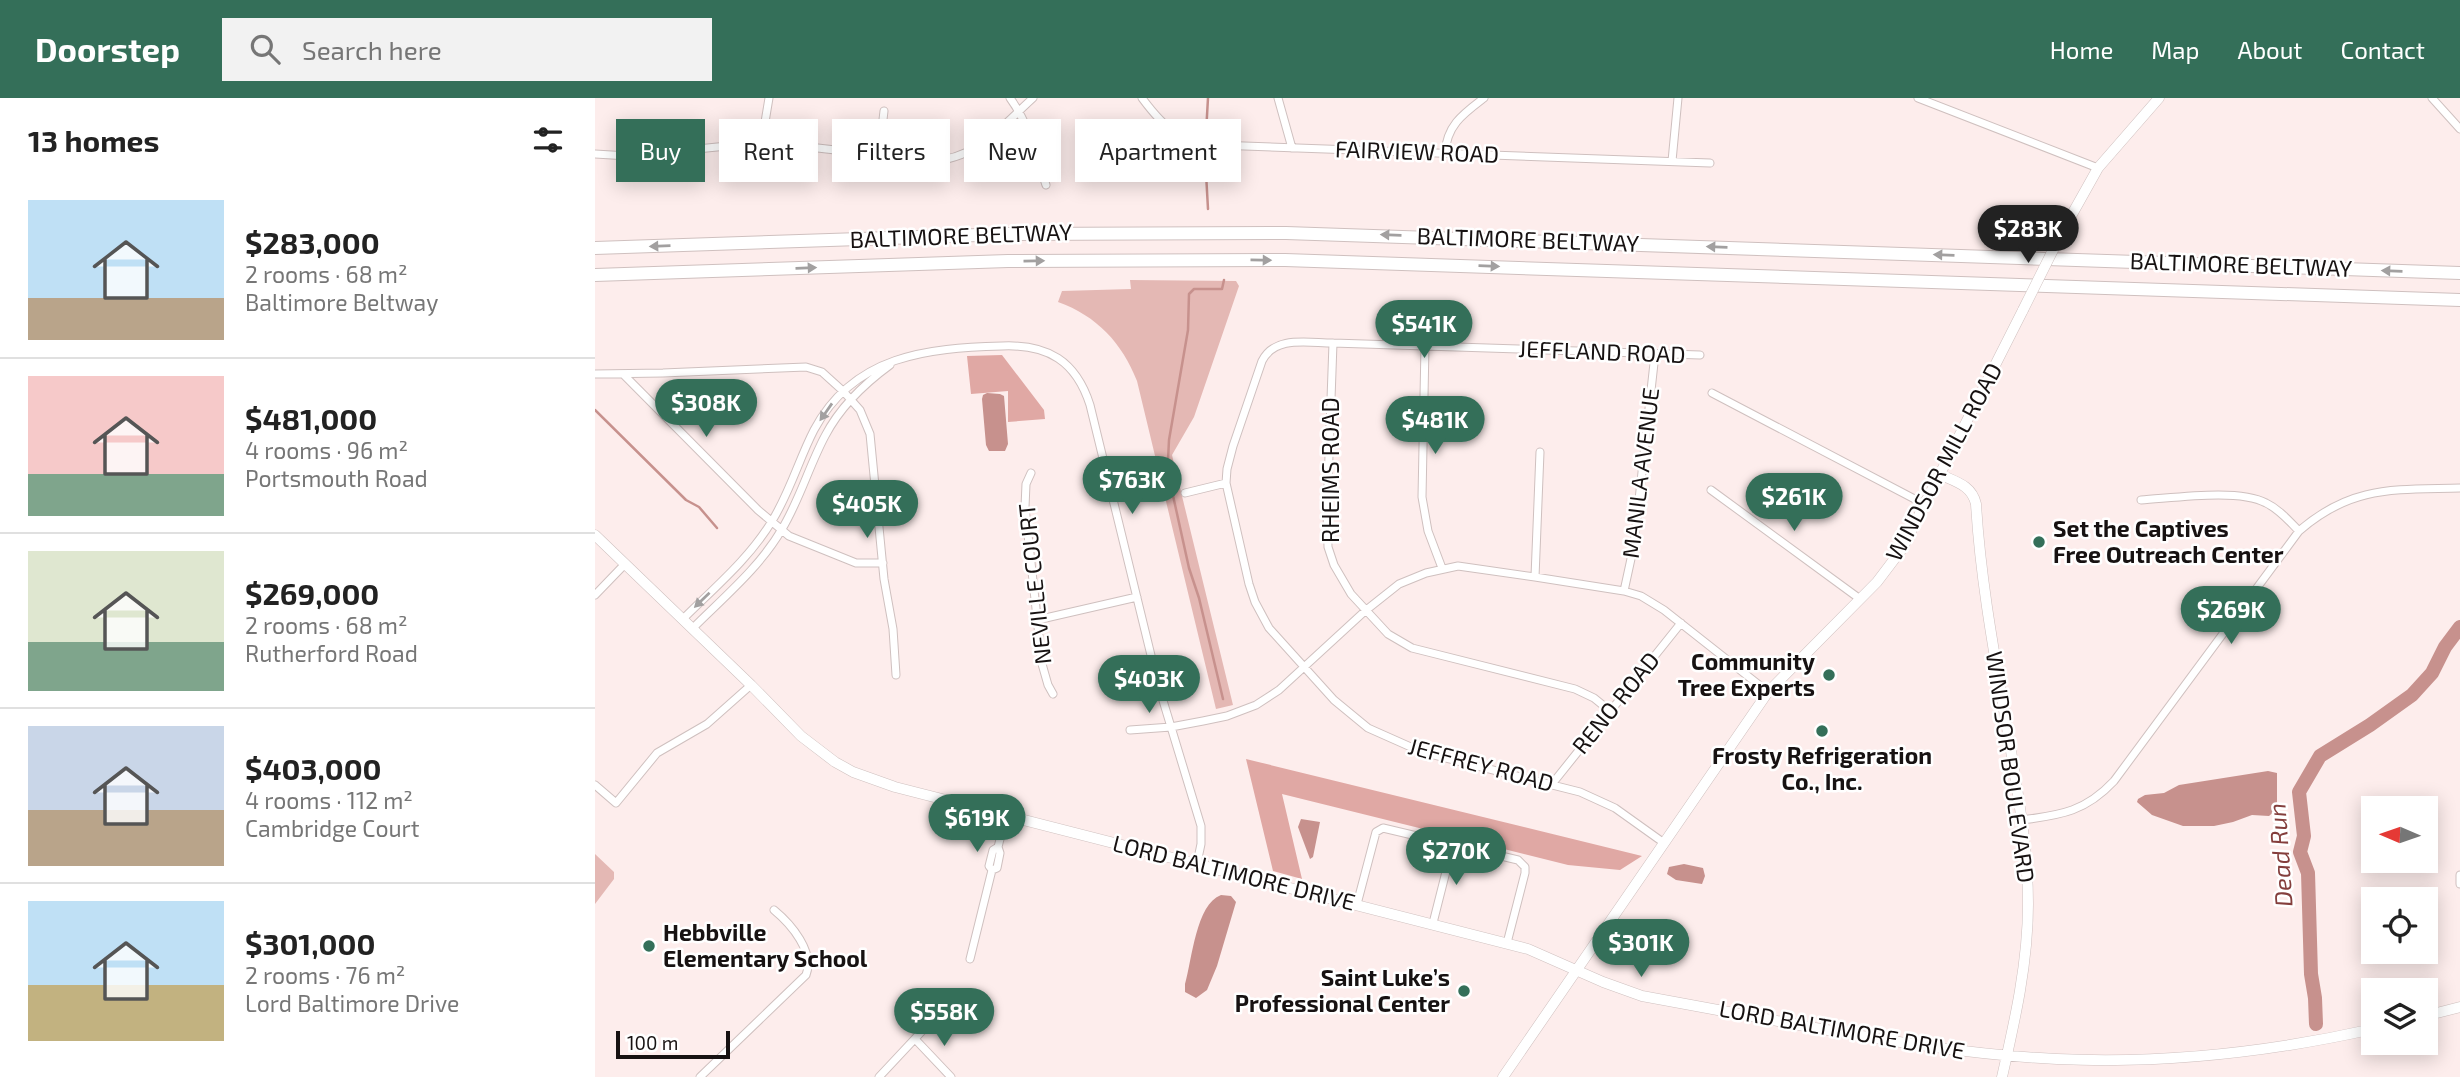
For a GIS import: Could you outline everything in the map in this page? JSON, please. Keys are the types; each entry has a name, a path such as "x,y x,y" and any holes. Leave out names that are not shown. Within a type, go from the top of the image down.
{"highway":[{"name":"BALTIMORE BELTWAY","path":"598,248 1009,234 1300,233 2460,273"},
{"name":"BALTIMORE BELTWAY","path":"595,277 669,272 1032,261 1285,260 2460,300"}],"main road":[{"name":"WINDSOR MILL ROAD","path":"1503,1077 1768,692 1888,569 1926,505 2061,234 2098,168 2159,98"},
{"name":"WINDSOR BOULEVARD","path":"1941,475 1966,486 1976,504 1981,568 2022,820 2028,884 2026,947 2022,985 2002,1077"},
{"name":"LORD BALTIMORE DRIVE","path":"595,536 809,743 853,772 895,787 1507,943 1547,956 1625,990 1665,1000 1905,1044 2007,1056 2097,1059 2196,1056 2265,1049 2361,1031"},
{"path":"2438,1013 2460,1007"}],"street":[{"path":"766,119 769,98"},
{"path":"1010,98 1019,110 1031,138 1046,185"},
{"path":"950,158 971,152 1033,98"},
{"name":"FAIRVIEW ROAD","path":"1142,98 1160,119"},
{"path":"1278,98 1292,148"},
{"path":"1445,152 1451,127 1483,98"},
{"path":"1672,161 1678,98"},
{"path":"1918,98 2098,168"},
{"path":"2432,98 2460,129"},
{"path":"883,119 884,111"},
{"name":"FAIRVIEW ROAD","path":"1241,145 1710,163"},
{"path":"595,154 628,156 719,147"},
{"name":"JEFFLAND ROAD","path":"1226,483 1233,446 1266,354 1272,348 1285,343 1700,355"},
{"name":"RHEIMS ROAD","path":"1333,343 1327,538 1342,582 1388,634 1412,648 1575,689 1594,698 1610,711"},
{"path":"683,619 742,562 771,523 815,428 843,391 859,378 877,367 899,359 948,348 1026,346 1050,353 1080,379 1090,405 1158,684 1201,826 1197,863"},
{"path":"1425,346 1422,497 1428,531 1443,568"},
{"name":"MANILA AVENUE","path":"1624,591 1634,545 1655,354"},
{"path":"693,628 750,570 781,531 826,434 851,400 880,372 899,359"},
{"path":"595,374 806,367 823,372 843,391 860,410 870,434 896,676"},
{"path":"623,374 781,531 856,564 883,563"},
{"path":"1712,393 1926,505"},
{"path":"1535,577 1540,452"},
{"name":"NEVILLE COURT","path":"1031,473 1026,484 1025,507 1042,664 1053,694"},
{"path":"1185,493 1226,483"},
{"name":"JEFFREY ROAD","path":"1226,483 1255,602 1269,628 1352,716 1386,738 1422,752 1580,792 1615,808 1664,843"},
{"path":"2022,820 2083,807 2097,799 2114,782 2299,531 2325,511 2359,495 2395,490 2460,488"},
{"path":"1711,490 1860,599"},
{"path":"2141,500 2229,495 2254,498 2274,508 2299,531"},
{"path":"595,595 624,565"},
{"path":"1130,730 1171,727 1227,716 1256,705 1279,690 1365,611 1399,584 1443,568 1475,567 1624,591 1652,602 1768,692"},
{"path":"1037,620 1137,597"},
{"name":"RENO ROAD","path":"1552,784 1681,623"},
{"path":"595,785 615,803 657,753 707,724 751,685"},
{"path":"970,959 992,870 997,868 1000,853 998,847 1006,816"},
{"path":"1357,904 1379,829 1389,828 1518,860 1525,867 1507,943"},
{"path":"1433,923 1453,844"},
{"path":"2460,875 2460,884"},
{"path":"700,1077 806,975 809,964 804,948 788,924 774,910"},
{"path":"879,1077 938,1014"},
{"path":"915,1039 951,1077"}],"shaded area":[{"path":"1130,280 1236,281 1239,286 1194,417 1172,455 1233,705 1216,709 1137,381 1124,355 1107,333 1085,315 1058,302 1062,291 1131,289"},
{"path":"1002,355 1044,410 1045,419 1008,422 1008,391 971,394 967,356"},
{"path":"987,393 1004,396 1008,444 1005,451 989,451 986,445 982,399"},
{"path":"1246,759 1642,856 1620,870 1568,865 1282,794 1302,879 1273,871"},
{"path":"2268,771 2277,773 2277,809 2269,816 2252,815 2214,826 2183,826 2152,815 2137,802 2145,795 2164,793 2179,785"},
{"path":"1301,819 1320,822 1313,857 1310,859 1298,827"},
{"path":"595,854 614,872 614,879 595,904"},
{"path":"1684,864 1703,868 1705,876 1702,884 1676,880 1667,874 1669,867"},
{"path":"1221,895 1231,896 1236,902 1207,990 1196,998 1185,992 1193,948 1206,909"}],"waterway":[{"path":"1207,119 1208,98"},
{"path":"1206,182 1208,209"},
{"path":"1223,699 1199,598 1189,568 1170,482 1168,460 1188,330 1189,294 1194,289 1222,289 1224,280"},
{"path":"595,410 686,500 699,507 717,528"},
{"name":"Dead Run","path":"2316,1024 2311,974 2308,873 2300,852 2304,836 2299,792 2320,756 2412,695 2432,673 2445,647 2460,627"}],"place":[{"name":"Set the Captives Free Outreach Center","path":"2039,542"},
{"name":"Community Tree Experts","path":"1829,675"},
{"name":"Frosty Refrigeration Co., Inc.","path":"1822,731"},
{"name":"Hebbville Elementary School","path":"649,946"},
{"name":"Saint Luke’s Professional Center","path":"1464,991"}]}
